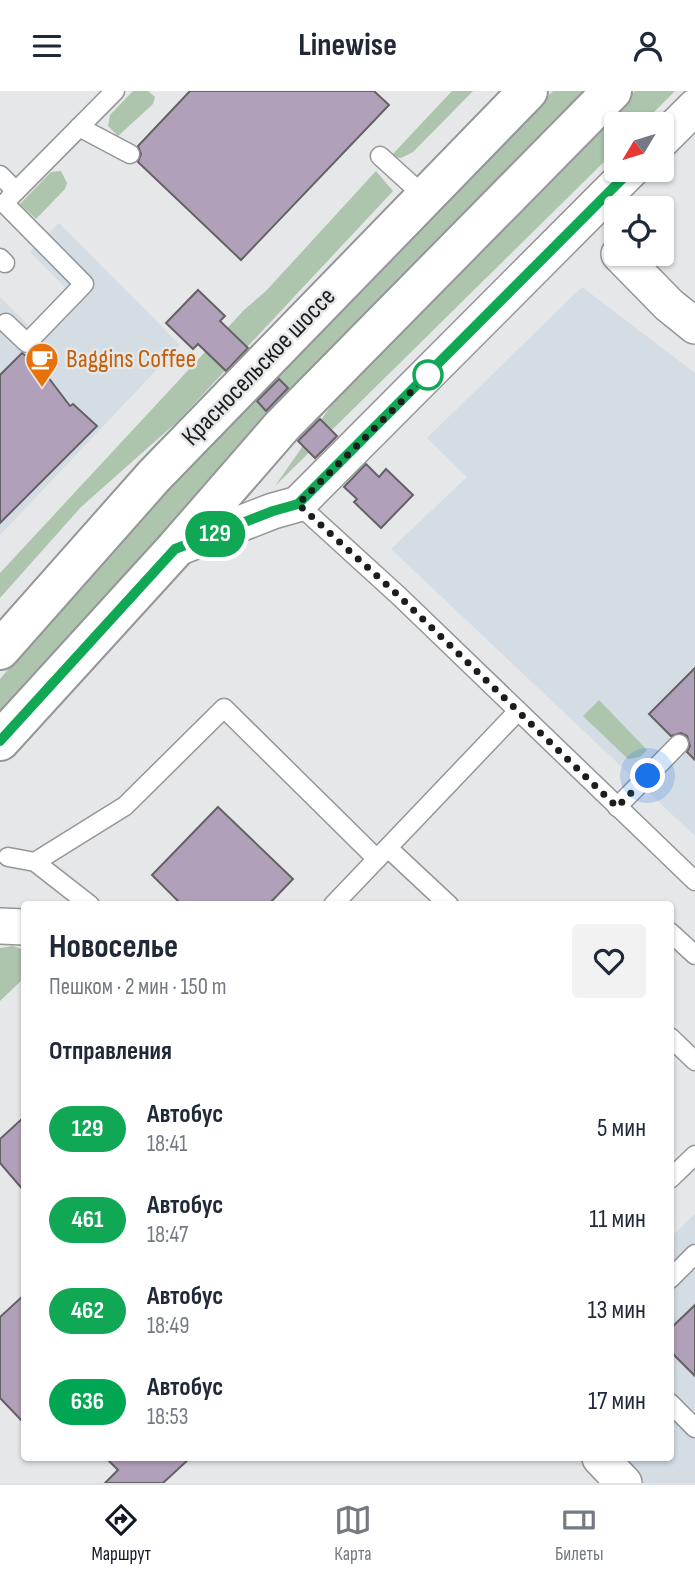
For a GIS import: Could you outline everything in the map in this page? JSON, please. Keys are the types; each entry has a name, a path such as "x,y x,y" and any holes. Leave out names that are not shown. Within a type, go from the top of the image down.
{"main road":[{"name":"Красносельское шоссе","path":"0,650 154,476 528,91"},
{"path":"0,741 175,549 282,426 612,91"}],"street":[{"path":"674,128 695,107"},
{"path":"175,549 298,504 619,182"},
{"path":"584,217 604,238"},
{"path":"631,266 695,327"},
{"path":"0,926 21,927"},
{"path":"603,1461 624,1483"}],"lane":[{"path":"7,200 115,91"},
{"path":"79,127 130,154"},
{"path":"380,156 424,196"},
{"path":"0,175 7,200 84,284 27,343 2,323"},
{"path":"298,504 365,563 695,881"},
{"path":"35,862 125,806 224,708 383,854 444,901"},
{"path":"337,901 518,711"},
{"path":"617,807 679,744"},
{"path":"8,857 35,862 85,901"},
{"path":"674,936 695,955"},
{"path":"674,1041 695,1061"},
{"path":"674,1174 695,1154"},
{"path":"674,1275 695,1254"},
{"path":"674,1407 695,1428"}],"shaded area":[{"path":"59,223 180,345 0,535 0,297 30,327 68,290 30,252"},
{"path":"582,287 695,373 695,836 391,549 467,477 427,438"},
{"path":"695,1214 695,1483 643,1483 622,1461 674,1461 674,1234"}],"green space":[{"path":"133,91 148,91 155,97 153,104 118,136 108,126 110,115"},
{"path":"452,91 473,91 413,152 401,158 391,156"},
{"path":"553,91 589,91 213,476 0,715 0,679 66,603 202,453"},
{"path":"635,91 675,91 654,112 614,112"},
{"path":"604,123 604,162 275,486 342,390"},
{"path":"61,171 67,183 65,189 36,219 20,204 51,172"},
{"path":"376,171 393,191 178,421 81,507 0,598 0,573"},
{"path":"599,700 647,750 640,757 628,759 583,716"},
{"path":"13,946 21,949 21,981 0,1001 0,948"}],"building":[{"path":"190,91 374,91 389,105 241,260 138,162 141,154 138,146"},
{"path":"198,290 225,316 220,321 248,348 226,371 198,344 193,349 166,323"},
{"path":"22,353 41,368 70,406 73,404 97,426 0,523 0,375"},
{"path":"279,379 288,388 266,411 257,401"},
{"path":"320,419 337,436 315,458 298,441"},
{"path":"366,464 379,477 386,469 413,495 381,528 354,502 357,499 344,487"},
{"path":"695,668 695,760 687,752 690,746 687,736 681,733 671,736 649,714"},
{"path":"218,807 293,879 272,901 178,901 152,875"},
{"path":"21,1120 21,1188 0,1163 0,1139"},
{"path":"21,1298 21,1420 0,1398 0,1317"},
{"path":"695,1305 695,1376 674,1355 674,1325"},
{"path":"109,1461 187,1461 163,1483 105,1483 118,1470"}],"bus line":[{"name":"129","path":"0,741 175,549 298,504 619,182"}],"place":[{"name":"Baggins Coffee","path":"42,389"}],"route":[{"path":"428,375 298,504 365,563 617,807 648,776"}]}
